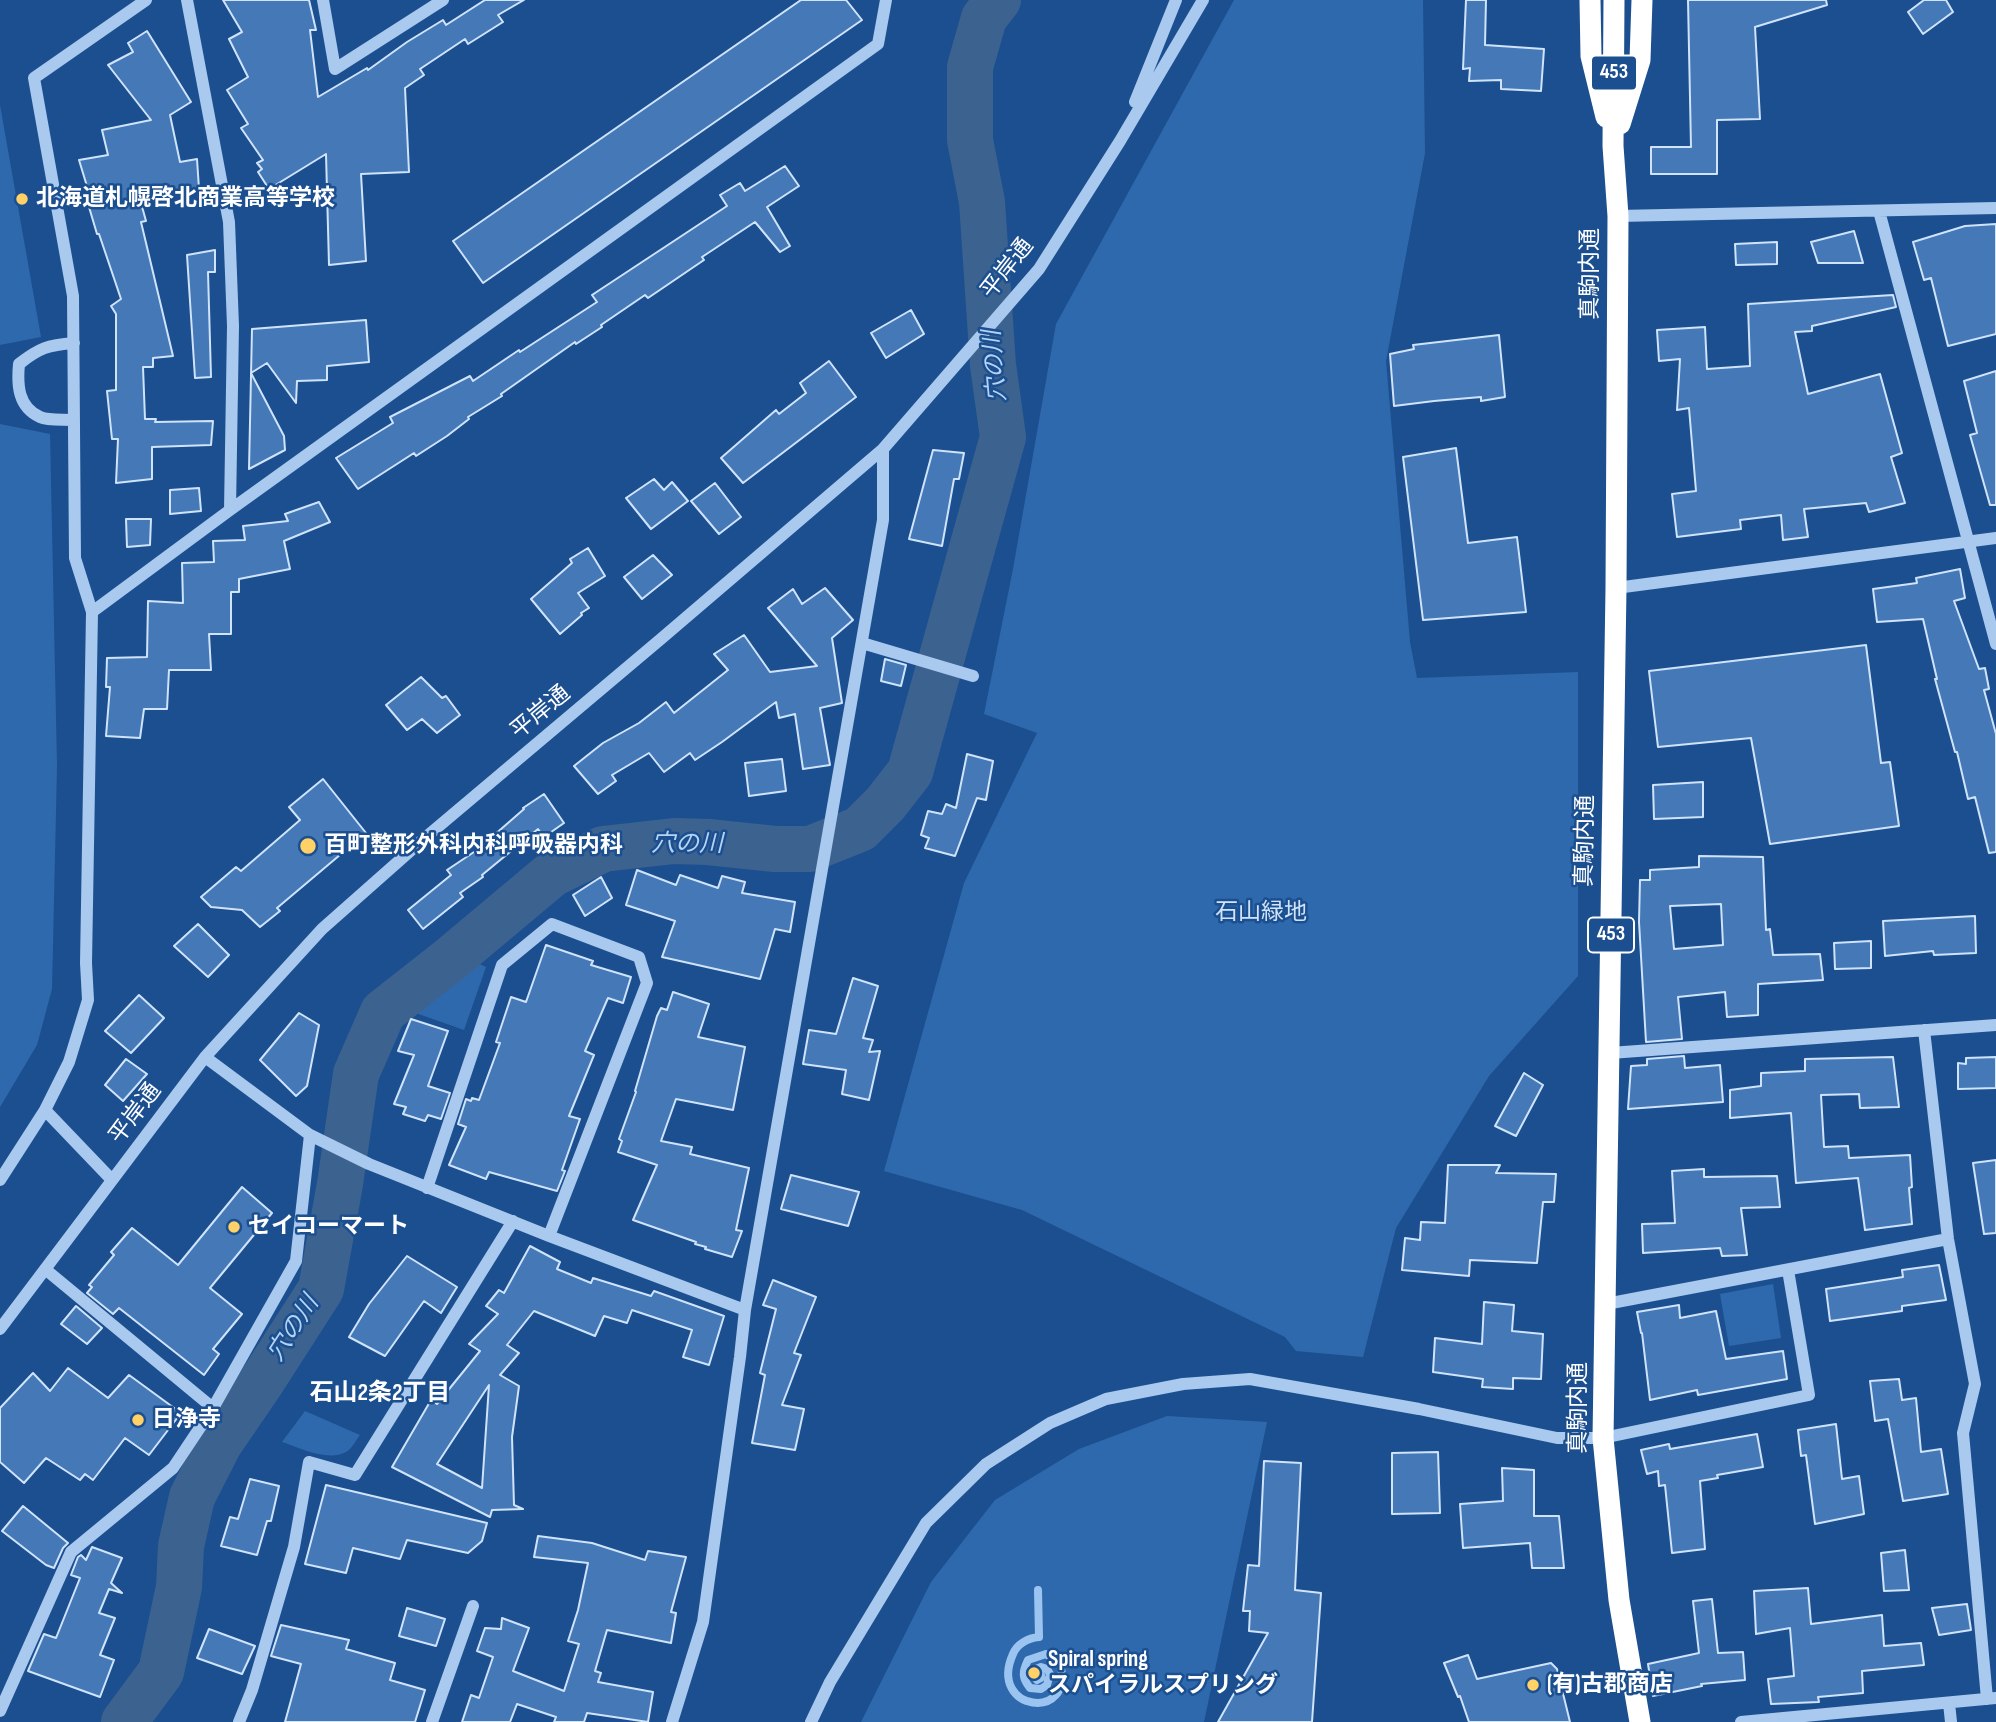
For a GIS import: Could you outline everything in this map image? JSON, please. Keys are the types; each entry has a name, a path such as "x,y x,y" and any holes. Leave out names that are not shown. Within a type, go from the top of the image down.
{"highway":[{"path":"1590,0 1591,56 1613,146"},
{"name":"真駒内通","path":"1614,0 1613,146 1618,216 1616,588 1602,1438 1619,1600 1640,1722"},
{"path":"1613,146 1640,60 1642,0"}],"street":[{"path":"0,1180 45,1110 69,1062 88,1000 86,963 92,612 75,558 73,296 34,78 146,0"},
{"path":"187,0 229,222 233,326 230,510"},
{"path":"323,0 335,69 443,0"},
{"path":"92,612 878,44 886,0"},
{"name":"平岸通","path":"1120,141 1176,0"},
{"name":"平岸通","path":"0,1329 205,1057 322,929 426,837 883,449 1039,269 1120,141 1203,0"},
{"path":"1618,216 1996,208"},
{"path":"1879,211 1996,644"},
{"path":"74,343 53,344 36,350 19,364 17,384 24,405 42,418 74,419"},
{"path":"671,1722 703,1622 744,1310 834,812 883,520 883,449"},
{"path":"1616,588 1996,538"},
{"path":"862,643 973,676"},
{"path":"427,1188 502,965 552,924 639,957 647,983 550,1236"},
{"path":"1610,1054 1996,1025"},
{"path":"1741,1722 1992,1699 1963,1433 1975,1384 1948,1239 1924,1030"},
{"path":"205,1057 326,1144 427,1188 744,1310"},
{"path":"45,1110 113,1180"},
{"path":"0,1710 71,1552 173,1468 213,1408 296,1261 310,1135"},
{"path":"239,1722 252,1690 294,1547 309,1462 355,1475 513,1222"},
{"path":"1606,1304 1948,1239"},
{"path":"46,1269 213,1408"},
{"path":"811,1722 830,1682 926,1523 986,1464 1050,1423 1106,1399 1183,1384 1250,1379 1419,1409 1557,1438 1602,1438 1809,1395 1788,1269"},
{"path":"432,1722 473,1605"},
{"path":"1948,1703 1951,1722"}],"green space":[{"name":"石山緑地","path":"1234,0 1423,0 1425,153 1386,361 1410,642 1417,678 1578,672 1578,976 1489,1076 1396,1228 1363,1357 1296,1351 1285,1337 1022,1210 884,1171 964,883 1037,733 984,714 1013,569 1056,324"},
{"path":"0,105 41,337 0,345"},
{"path":"0,424 50,434 57,766 52,989 37,1045 0,1107"},
{"path":"475,962 486,967 464,1030 413,1012"},
{"path":"1773,1284 1781,1338 1729,1346 1720,1294"},
{"path":"305,1411 360,1435 348,1451 331,1456 282,1442"},
{"path":"1167,1416 1267,1422 1204,1722 861,1722 931,1582 995,1500 1079,1449"}],"building":[{"path":"223,0 309,0 316,30 310,30 318,97 367,68 368,70 443,20 446,25 485,0 524,0 498,15 503,22 468,44 465,39 420,69 424,75 405,88 409,172 361,174 366,261 329,265 326,154 269,189 258,172 262,169 257,163 263,160 241,128 248,124 227,90 248,77 229,39 242,32"},
{"path":"801,0 846,0 862,20 483,283 453,241"},
{"path":"1466,0 1486,0 1485,45 1544,49 1541,91 1501,89 1501,80 1469,81 1470,68 1463,69"},
{"path":"1688,0 1826,0 1827,5 1755,27 1760,119 1717,120 1717,174 1651,174 1651,147 1691,147"},
{"path":"1924,0 1946,0 1953,12 1923,34 1908,12"},
{"path":"147,31 191,102 170,115 180,162 197,159 199,189 141,203 146,221 141,222 173,356 153,358 153,367 143,367 145,419 156,419 155,422 213,421 211,445 152,447 152,479 116,483 118,439 112,439 107,391 116,390 116,314 111,306 121,299 97,234 89,207 93,206 79,160 108,155 102,130 151,120 108,65 133,52 128,43"},
{"path":"785,166 799,186 767,207 790,246 780,252 755,222 702,257 704,260 648,298 645,295 601,325 602,327 576,344 575,342 501,394 502,396 468,417 469,419 447,436 416,456 414,453 358,489 336,458 393,423 390,417 470,376 473,381 597,302 592,295 727,206 720,195 740,183 745,191"},
{"path":"1996,224 1996,334 1948,346 1931,278 1924,280 1913,242 1965,226"},
{"path":"1854,231 1863,263 1818,263 1811,242"},
{"path":"1777,242 1777,264 1736,265 1735,244"},
{"path":"215,250 215,272 208,272 211,377 195,378 187,255"},
{"path":"1893,295 1896,307 1812,326 1812,331 1795,332 1808,394 1880,374 1902,453 1891,457 1905,503 1869,512 1866,503 1804,509 1808,537 1783,540 1781,515 1740,520 1741,529 1677,537 1672,494 1696,491 1689,408 1677,410 1680,359 1659,361 1657,330 1705,327 1707,369 1750,366 1748,304"},
{"path":"911,310 924,334 886,358 871,333"},
{"path":"366,320 369,362 327,366 327,380 297,381 296,403 267,363 251,373 252,329"},
{"path":"1499,335 1505,397 1394,406 1390,354 1414,349 1413,345"},
{"path":"829,361 856,397 743,483 721,458 776,410 779,414 806,393 800,383"},
{"path":"1996,371 1996,505 1990,505 1970,435 1977,433 1964,381"},
{"path":"251,373 284,436 285,450 249,469"},
{"path":"1456,448 1468,543 1517,537 1526,612 1423,620 1403,457"},
{"path":"933,450 964,453 959,479 954,479 942,546 909,539"},
{"path":"654,479 664,490 672,482 688,501 651,529 626,498"},
{"path":"715,483 741,517 719,534 691,501"},
{"path":"199,488 201,511 170,514 170,490"},
{"path":"319,502 330,522 284,541 290,569 239,579 239,592 231,592 231,634 209,634 211,670 169,670 167,709 144,709 140,738 106,736 110,687 106,687 107,658 147,657 148,601 183,603 182,563 214,562 213,541 245,540 243,526 288,521 285,514"},
{"path":"126,519 151,519 150,545 127,547"},
{"path":"588,548 605,576 578,593 589,608 560,634 531,599 572,563 570,559"},
{"path":"653,555 672,575 642,599 624,577"},
{"path":"1960,569 1965,598 1954,601 1979,669 1985,668 1989,689 1984,690 1996,734 1996,852 1989,853 1975,797 1968,799 1935,679 1923,619 1877,622 1873,589 1917,583 1916,578"},
{"path":"825,588 853,620 832,638 842,703 820,708 830,765 803,769 795,714 779,718 776,702 695,760 690,753 664,772 649,753 612,775 616,781 598,794 574,766 603,743 639,723 666,702 674,713 728,670 714,654 744,635 770,672 817,666 768,608 793,589 802,604"},
{"path":"1866,645 1881,763 1890,762 1899,826 1770,844 1751,738 1658,747 1649,671"},
{"path":"885,659 906,665 901,686 881,681"},
{"path":"421,677 442,698 446,696 460,715 437,733 422,719 407,730 386,705"},
{"path":"967,754 993,761 986,800 977,798 955,856 925,848 929,838 921,835 928,811 942,814 946,804 956,808"},
{"path":"782,759 786,791 749,796 745,763"},
{"path":"323,779 366,833 277,908 280,911 260,927 242,910 211,907 201,897 236,867 241,871 300,820 289,807"},
{"path":"1703,782 1703,817 1654,819 1653,785"},
{"path":"544,794 564,823 544,837 538,829 482,875 483,877 460,893 463,897 423,929 408,910 451,875 447,870 477,850 523,808"},
{"path":"1699,856 1763,857 1766,930 1770,929 1773,955 1820,954 1823,980 1758,984 1758,1015 1727,1017 1725,992 1678,997 1682,1039 1646,1042 1639,922 1640,880 1650,880 1650,870 1699,867","holes":["1721,904 1723,945 1674,949 1670,906"]},
{"path":"637,870 676,885 680,875 718,888 722,876 745,882 742,893 795,902 790,932 775,929 760,979 662,957 675,921 626,905"},
{"path":"601,877 612,898 585,916 573,895"},
{"path":"1975,916 1976,953 1934,955 1933,951 1885,956 1883,921"},
{"path":"198,924 229,955 208,977 174,946"},
{"path":"1871,941 1871,968 1835,969 1834,943"},
{"path":"546,945 593,961 591,965 631,977 623,1003 608,998 585,1051 594,1055 569,1116 580,1119 557,1191 489,1172 486,1179 449,1165 466,1127 458,1124 466,1099 479,1100 500,1043 496,1042 511,997 526,1002"},
{"path":"853,978 878,986 863,1038 873,1040 869,1052 880,1051 869,1100 842,1094 846,1070 803,1064 809,1030 836,1034"},
{"path":"673,992 709,1004 698,1037 745,1047 733,1110 676,1099 661,1141 692,1147 690,1154 749,1168 736,1230 742,1231 732,1257 633,1220 657,1165 618,1152 622,1141 619,1139 636,1092 657,1016 661,1008 667,1010"},
{"path":"139,995 164,1018 131,1053 105,1031"},
{"path":"299,1013 319,1025 307,1086 296,1096 260,1060"},
{"path":"411,1019 448,1031 428,1086 450,1093 441,1119 428,1115 425,1121 403,1114 406,1107 394,1104 414,1055 398,1051"},
{"path":"1684,1056 1685,1068 1720,1065 1723,1102 1628,1109 1631,1066 1647,1065 1647,1059"},
{"path":"1893,1057 1899,1107 1860,1108 1859,1094 1821,1095 1824,1147 1848,1146 1849,1158 1910,1155 1912,1224 1865,1230 1858,1178 1796,1183 1791,1113 1730,1118 1730,1090 1761,1086 1761,1073 1805,1071 1805,1059"},
{"path":"1996,1057 1996,1088 1958,1089 1958,1063 1966,1064 1966,1058"},
{"path":"126,1059 147,1074 123,1101 105,1085"},
{"path":"1524,1073 1543,1085 1516,1136 1495,1126"},
{"path":"1996,1160 1996,1233 1984,1234 1973,1163"},
{"path":"1448,1165 1500,1165 1496,1173 1556,1174 1554,1202 1543,1202 1537,1263 1470,1260 1469,1276 1402,1270 1405,1238 1420,1240 1421,1222 1445,1223"},
{"path":"1704,1169 1704,1177 1777,1176 1780,1207 1741,1208 1747,1255 1722,1256 1720,1248 1643,1253 1642,1224 1675,1223 1672,1171"},
{"path":"791,1175 859,1192 848,1226 781,1209"},
{"path":"242,1187 272,1213 210,1288 242,1314 213,1349 219,1354 204,1375 119,1308 113,1314 87,1293 92,1287 89,1285 114,1255 111,1252 132,1228 178,1265"},
{"path":"530,1246 560,1262 557,1269 591,1283 593,1278 651,1296 654,1291 724,1316 709,1365 683,1357 692,1330 632,1310 627,1323 604,1316 595,1336 534,1311 507,1345 519,1353 500,1375 519,1386 512,1437 514,1505 523,1509 492,1510 490,1517 392,1467 431,1400 437,1404 480,1351 469,1344 498,1314 486,1306 499,1290 504,1293","holes":["489,1385 482,1488 437,1464"]},
{"path":"407,1256 457,1287 441,1313 424,1301 385,1356 349,1337 369,1304"},
{"path":"1939,1265 1946,1300 1902,1306 1902,1311 1830,1321 1826,1289 1903,1277 1902,1270"},
{"path":"773,1280 816,1297 794,1353 801,1355 782,1405 804,1409 795,1450 752,1443 765,1375 760,1373 776,1309 763,1305"},
{"path":"1484,1302 1514,1305 1512,1331 1543,1334 1541,1379 1513,1378 1513,1389 1482,1387 1483,1379 1433,1372 1435,1338 1482,1344"},
{"path":"1679,1305 1680,1318 1716,1311 1726,1359 1783,1351 1787,1379 1698,1395 1697,1390 1650,1400 1637,1312"},
{"path":"76,1306 102,1328 87,1344 61,1324"},
{"path":"68,1368 108,1398 129,1375 181,1413 149,1455 125,1438 93,1480 85,1474 80,1480 46,1458 24,1483 0,1462 0,1408 33,1373 50,1391"},
{"path":"1899,1379 1902,1400 1916,1398 1921,1452 1941,1449 1948,1494 1903,1501 1888,1419 1875,1421 1870,1381"},
{"path":"1836,1424 1842,1479 1859,1476 1864,1514 1815,1524 1806,1455 1801,1456 1798,1430"},
{"path":"1757,1434 1763,1467 1717,1475 1718,1478 1700,1481 1705,1549 1672,1553 1665,1485 1659,1486 1658,1471 1647,1474 1641,1450 1669,1444 1670,1449"},
{"path":"1438,1452 1440,1513 1392,1514 1392,1453"},
{"path":"1264,1461 1301,1463 1295,1590 1321,1593 1312,1722 1218,1722 1268,1633 1249,1631 1250,1611 1243,1611 1248,1565 1259,1566"},
{"path":"1502,1468 1534,1470 1534,1516 1559,1516 1564,1568 1532,1568 1530,1543 1463,1548 1460,1504 1503,1501"},
{"path":"250,1479 279,1486 271,1521 267,1521 257,1555 221,1546 230,1517 238,1519"},
{"path":"326,1485 487,1523 482,1541 468,1553 407,1540 400,1559 353,1548 346,1573 305,1564"},
{"path":"23,1506 68,1543 54,1568 46,1565 2,1531"},
{"path":"538,1536 592,1543 645,1560 648,1551 686,1557 671,1612 676,1613 671,1643 607,1630 595,1671 601,1673 598,1682 653,1692 648,1722 587,1713 584,1722 554,1722 556,1717 517,1704 510,1722 462,1722 471,1695 479,1698 493,1657 477,1651 485,1628 501,1629 502,1618 529,1628 513,1671 564,1691 579,1644 568,1641 588,1563 534,1557"},
{"path":"92,1547 122,1558 111,1583 122,1593 109,1589 99,1613 115,1618 100,1655 114,1660 100,1697 28,1671 44,1634 56,1638 80,1578 71,1575 78,1557 81,1555 86,1560"},
{"path":"1905,1550 1909,1590 1884,1591 1881,1553"},
{"path":"1808,1588 1811,1624 1882,1615 1884,1646 1921,1643 1924,1665 1862,1671 1863,1693 1818,1697 1819,1702 1771,1704 1768,1679 1794,1676 1790,1628 1756,1634 1754,1591"},
{"path":"1712,1599 1718,1653 1743,1652 1745,1680 1701,1684 1702,1686 1653,1696 1648,1664 1699,1653 1693,1601"},
{"path":"1967,1604 1971,1630 1939,1635 1932,1608"},
{"path":"407,1608 445,1619 436,1646 399,1636"},
{"path":"281,1625 349,1640 346,1649 395,1663 390,1680 425,1690 415,1722 285,1722 301,1664 271,1656"},
{"path":"209,1629 255,1646 242,1674 197,1658"},
{"path":"1468,1655 1477,1679 1551,1663 1557,1669 1570,1722 1469,1722 1444,1663"}],"waterway":[{"name":"穴の川","path":"124,1722 161,1672 179,1587 181,1546 192,1497 219,1444 321,1289 356,1074 383,1012 552,874 603,849 674,841 810,849 860,829 885,804 910,772 1003,437 993,365 982,202 970,140 970,67 984,18 998,0"},
{"path":"1038,1590 1039,1637 1027,1640 1017,1647 1008,1673 1012,1688 1021,1698 1045,1702 1056,1695 1062,1683 1060,1664 1046,1654 1028,1660 1024,1675 1030,1688 1041,1689 1047,1685 1050,1674 1047,1669 1036,1669 1033,1675 1037,1680 1041,1678 1041,1675 1038,1675"}],"place":[{"name":"北海道札幌啓北商業高等学校","path":"22,199"},
{"name":"百町整形外科内科呼吸器内科","path":"308,846"},
{"name":"セイコーマート","path":"234,1227"},
{"name":"日浄寺","path":"138,1420"},
{"name":"Spiral spring スパイラルスプリング","path":"1034,1673"},
{"name":"(有)古郡商店","path":"1533,1685"}],"district":[{"name":"石山2条2丁目","path":"380,1394"}]}
